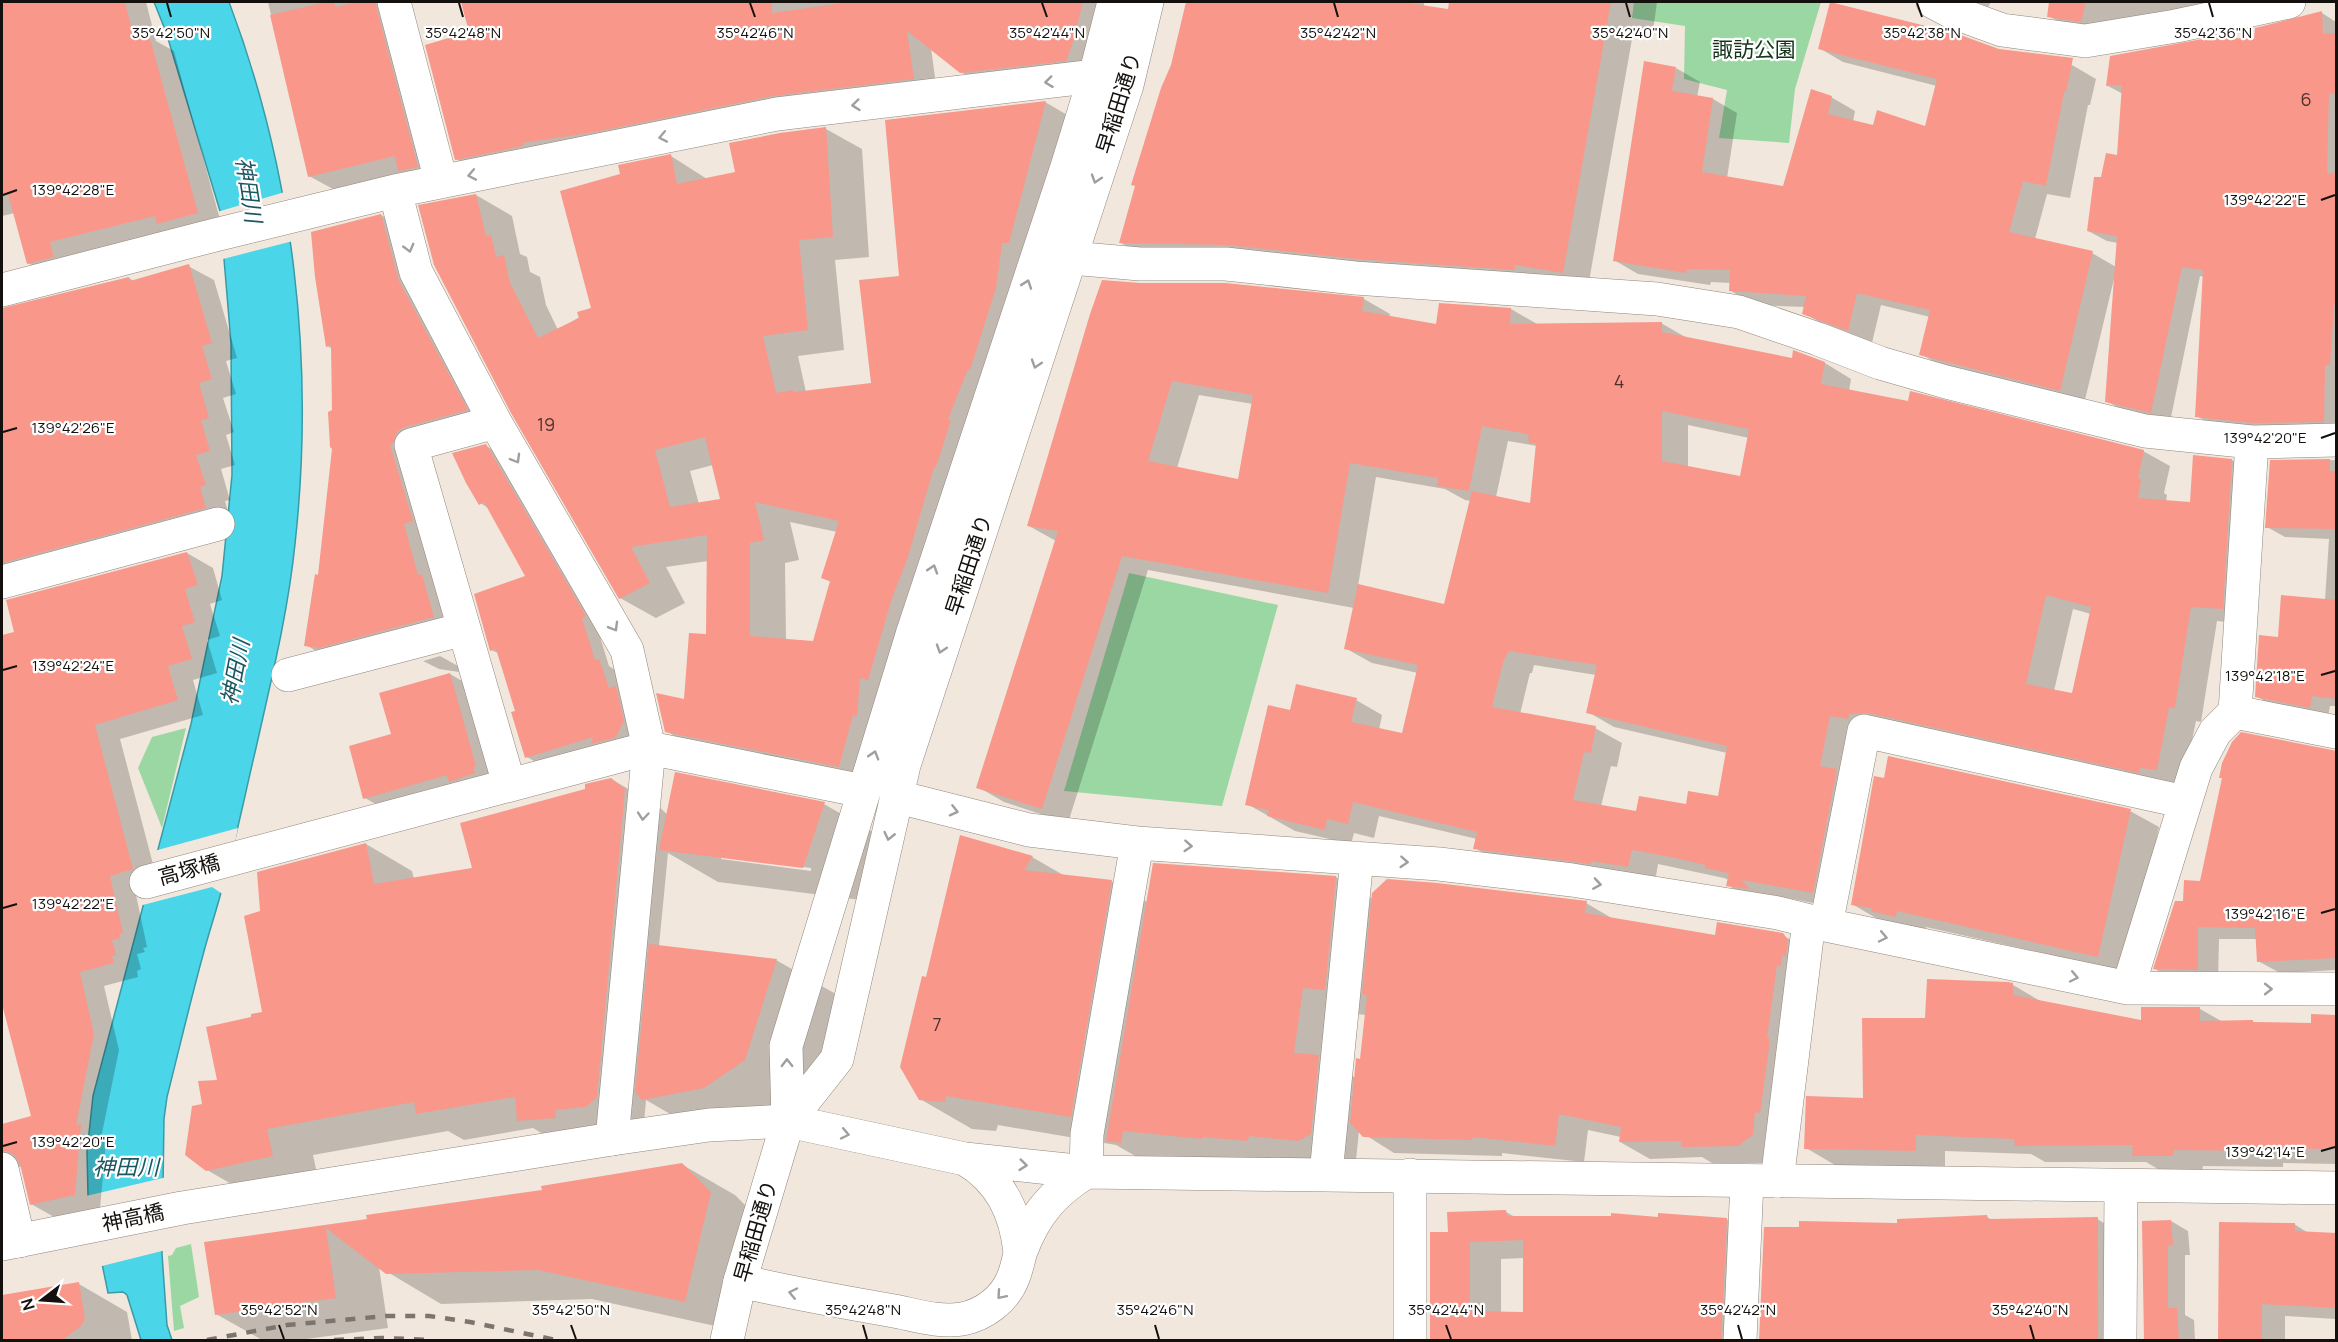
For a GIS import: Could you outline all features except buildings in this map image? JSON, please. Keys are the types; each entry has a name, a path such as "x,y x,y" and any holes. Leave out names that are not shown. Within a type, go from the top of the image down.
{"street":[{"path":"394,2 441,181"},
{"name":"早稲田通り","path":"727,1341 741,1281 788,1121 786,1046 912,635 1067,167 1095,76 1114,2"},
{"name":"早稲田通り","path":"788,1121 837,1059 904,765 1127,85 1148,2"},
{"path":"1933,2 1950,11 2002,30 2085,40 2176,26 2289,2"},
{"path":"2,290 292,215 395,191 777,114 1095,76 1127,85"},
{"path":"395,191 416,272 495,422 627,650 649,748 612,1139"},
{"path":"1071,258 1140,264 1226,264 1355,278 1657,298 1739,312 1880,363 1935,379 2134,428 2252,442 2337,440"},
{"path":"495,422 411,445 509,784"},
{"path":"2127,988 2196,768 2215,732 2235,712 2252,442"},
{"path":"2,582 218,524"},
{"path":"288,675 464,629"},
{"path":"2235,712 2337,732"},
{"path":"1740,1341 1762,1181 1818,923 1864,731 2185,802"},
{"path":"649,748 863,791"},
{"name":"高塚橋","path":"146,882 649,748"},
{"path":"898,797 1029,830 1137,843 1439,864 1572,880 1778,913 2127,988 2337,989"},
{"path":"741,1281 820,1298 946,1320 976,1315 999,1300 1013,1278 1031,1227 1045,1205 1064,1186 1086,1172 1087,1134 1137,843"},
{"path":"1326,1174 1357,858"},
{"name":"神高橋","path":"10,1243 175,1210 612,1139 709,1125 788,1121 965,1159 1086,1172 2337,1188"},
{"path":"965,1159 988,1176 1006,1199 1013,1213 1020,1253"},
{"path":"2,1169 10,1243"},
{"path":"1410,1175 1410,1341"},
{"path":"2120,1341 2121,1187"}],"green space":[{"name":"諏訪公園","path":"1634,2 1821,2 1795,89 1789,143 1719,138 1727,90 1684,79 1685,26 1632,18"},
{"path":"1129,573 1278,605 1222,806 1064,791"},
{"path":"186,728 162,828 138,768 152,737"},
{"path":"191,1244 199,1297 180,1306 184,1328 174,1331 168,1256 172,1255 176,1248"}],"water":[{"name":"神田川","path":"154,2 229,2 270,134 284,201 294,269 300,338 302,407 301,476 292,570 284,621 232,851 167,1097 164,1119 162,1254 167,1325 172,1340 141,1340 127,1295 123,1292 108,1293 88,1195 87,1152 93,1096 191,724 222,576 232,475 231,343 220,211 166,32"}],"pier":[{"path":"285,192 293,241 223,259 217,212"},
{"path":"238,828 224,895 212,887 139,906 154,851"},
{"path":"167,1177 166,1250 98,1267 86,1196"}],"railway":[{"path":"207,1340 287,1325 386,1316 429,1316 556,1340"},
{"path":"334,1340 382,1338 433,1340"}]}
